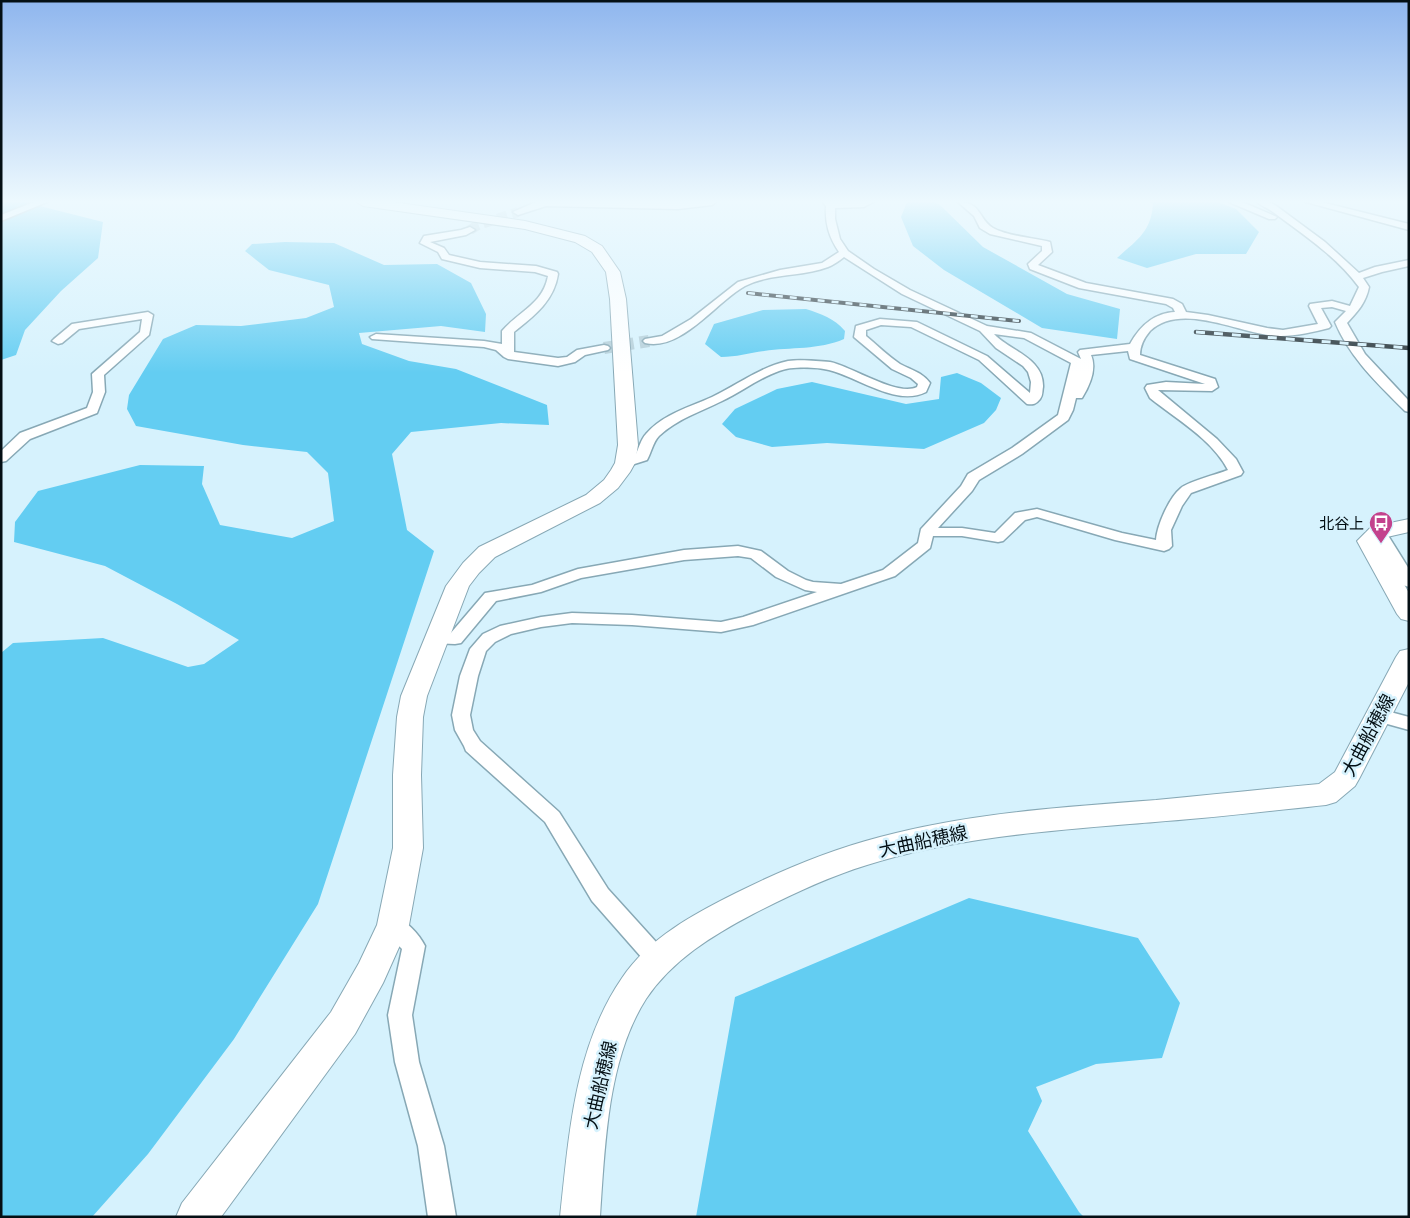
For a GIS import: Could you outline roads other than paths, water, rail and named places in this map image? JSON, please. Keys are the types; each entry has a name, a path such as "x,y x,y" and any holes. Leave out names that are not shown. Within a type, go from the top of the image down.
{"main road":[{"path":"1379,532 1409,525"}],"street":[{"path":"454,259 480,265 536,269 553,274 553,283 537,308 508,331 508,355"},
{"path":"196,1217 343,1023 371,972 393,925 408,848 407,775 410,717 414,696 458,586 471,568 487,552 593,499 611,484 625,463 628,432 618,299 613,272 604,259"},
{"path":"649,341 665,339 695,321 742,284 780,273 826,265 835,259"},
{"path":"658,960 600,895 552,817 473,746 464,730 461,715 469,676 478,649 489,638 506,630 540,622 572,618 598,618 721,627 747,621 889,573 925,545 926,532 967,488 973,477 1017,451 1057,423 1067,410 1077,362 1027,335 984,329 906,292 852,259"},
{"path":"1039,259 1033,264 1034,268 1054,278 1103,292 1168,301 1178,306 1182,315"},
{"path":"1340,259 1364,287 1363,295 1354,310 1341,322 1346,336 1376,374 1409,408"},
{"path":"1357,277 1409,263"},
{"path":"926,532 962,532 998,538 1020,516 1037,513 1120,537 1164,546 1164,530 1175,506 1186,490 1236,472 1232,463 1217,447 1154,396 1151,388 1161,385 1199,390 1212,388 1211,382 1134,357 1133,347 1148,324 1159,318 1197,315 1250,329 1283,333 1325,326 1314,306 1332,304 1354,310"},
{"path":"58,341 95,310"},
{"path":"1,458 25,436 94,410 99,392 98,374 145,333 148,315 76,326"},
{"path":"625,463 642,457 651,436 675,417 718,399 775,368 791,364 830,366 883,388 914,393 922,389 924,384 915,375 896,366 860,337 860,328 880,322 913,324 983,358 1031,401 1036,396 1038,379 1031,365 994,341 984,329"},
{"path":"376,337 484,344 500,347 508,355 558,362 571,360 581,352 604,348"},
{"path":"1070,400 1076,398 1089,370 1089,362 1084,352 1133,347"},
{"path":"1409,582 1379,532 1368,541 1409,614"},
{"path":"436,639 455,639 491,597 535,589 578,574 684,555 738,551 756,554 782,574 811,587 837,587 872,580"},
{"name":"大曲船穂線","path":"580,1217 589,1124 601,1068 615,1023 633,989 658,960 690,935 741,905 773,889 878,850 937,836 999,826 1326,794 1345,780 1409,657"},
{"path":"1379,715 1409,724"},
{"path":"393,925 414,946 400,1015 407,1062 431,1146 442,1217"}],"tunnel":[{"path":"604,348 649,341"}],"railway":[{"path":"748,293 1019,321"},
{"path":"1196,332 1409,348"}],"place":[{"name":"北谷上","path":"1381,544"}]}
